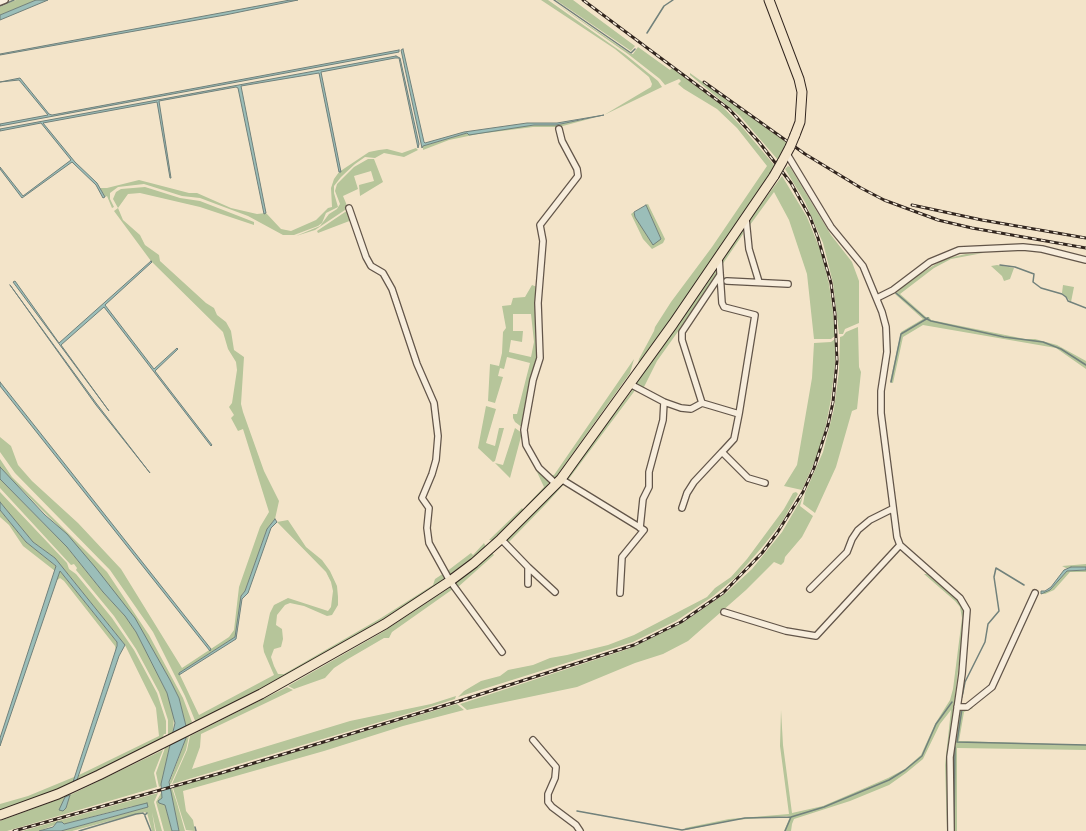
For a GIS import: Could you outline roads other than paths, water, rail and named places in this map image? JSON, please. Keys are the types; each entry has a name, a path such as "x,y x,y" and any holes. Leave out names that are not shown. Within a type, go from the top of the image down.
{"main road":[{"path":"0,815 73,787 168,741 261,694 385,624 450,581 501,539 559,481 630,384 719,257 774,176 795,135 800,122 802,92 799,79 769,0"}],"street":[{"path":"0,2 5,0"},
{"path":"559,129 562,141 577,170 578,176 540,225 543,241 538,303 540,358 533,380 524,430 526,445 539,468 644,530 622,556 620,593"},
{"path":"786,154 831,227 863,266 877,298 886,327 886,365 880,400 892,508 897,537 900,545 960,598 967,610 957,707 950,757 951,831"},
{"path":"349,208 366,257 372,266 383,273 392,289 417,364 434,403 438,436 436,460 422,498 429,508 427,528 428,543 450,581 502,652"},
{"path":"746,216 746,235 759,282"},
{"path":"877,298 893,290 930,262 959,250 1023,247 1042,249 1086,260"},
{"path":"682,508 687,492 694,482 734,439 756,314 724,307 722,303 719,257"},
{"path":"702,403 682,340 682,332 720,274"},
{"path":"727,281 788,284"},
{"path":"630,384 664,402 691,409 702,403 739,414"},
{"path":"640,528 643,499 649,487 649,472 663,420 664,402"},
{"path":"722,452 748,478 765,484"},
{"path":"810,589 847,552 852,539 858,530 875,517 892,508"},
{"path":"501,539 554,592"},
{"path":"724,612 786,631 816,636 900,545"},
{"path":"528,567 528,584"},
{"path":"957,707 967,707 992,687 1035,593"},
{"path":"533,740 556,767 555,778 548,794 548,802 552,807 576,825 580,831"}],"water":[{"path":"36,0 48,0 0,20 0,15"},
{"path":"290,0 298,0 225,15 0,55 0,54"},
{"path":"403,49 425,143 464,132 527,123 557,123 604,115 556,125 534,125 469,135 467,133 423,146 422,148 401,50"},
{"path":"399,50 399,52 0,126 0,124 48,115 19,80 0,82 20,78 49,114 52,115"},
{"path":"396,56 400,58 419,144 418,148 399,58 321,72 341,172 339,172 319,73 241,86 266,213 264,214 238,88 236,87 159,101 171,178 157,102 43,123 75,162 97,183 105,197 103,198 96,185 72,162 22,198 0,169 0,167 23,196 71,160 41,123 0,131 0,129"},
{"path":"646,205 661,239 653,245 635,217 634,212"},
{"path":"151,261 152,262 105,305 154,369 177,348 178,349 155,371 212,445 211,446 104,307 61,345 109,411 13,282 15,281 59,343"},
{"path":"10,285 96,403 150,473 96,405"},
{"path":"0,382 211,649 210,651 0,386"},
{"path":"0,467 45,515 67,534 135,618 179,698 186,726 186,738 169,782 179,831 172,831 165,805 159,803 158,801 162,798 161,784 175,723 167,693 136,632 125,616 103,592 67,547 0,479"},
{"path":"0,502 33,542 55,558 125,645 119,656 77,780 73,782 117,642 60,571 0,746 0,738 56,566 26,542 0,510"},
{"path":"275,519 277,522 271,528 248,593 242,599 236,639 179,675 179,673 235,637 241,596 245,591 267,529"},
{"path":"1071,567 1086,567 1086,570 1067,571 1050,590 1041,594 1041,591 1045,591 1051,587 1064,570"},
{"path":"70,795 66,808 63,811 59,810 65,797"},
{"path":"147,803 148,807 61,831 39,831 53,827 57,822 62,822 64,824"}],"waterway":[{"path":"0,6 14,0"},
{"path":"554,0 631,53 635,49"},
{"path":"647,33 664,6 673,0"},
{"path":"1000,265 1015,267 1034,274 1033,282 1041,288 1062,294 1068,301 1086,308"},
{"path":"896,293 925,318 931,321 1004,337 1043,342 1061,349 1086,365"},
{"path":"891,382 901,334 928,318"},
{"path":"962,697 965,682 985,642 988,624 999,611 994,577 996,568 1024,585"},
{"path":"577,811 682,830 745,818 791,817 824,807 889,780 905,770 922,756 936,724 952,702"},
{"path":"962,709 957,742 1086,745"},
{"path":"954,831 955,747"},
{"path":"79,831 136,814 143,813 145,815 147,813"},
{"path":"145,816 151,831"},
{"path":"785,831 791,817"},
{"path":"195,827 196,831"}],"railway":[{"path":"14,831 221,773 456,702 634,645 681,622 723,593 762,553 777,533 803,492 814,468 828,425 833,402 837,361 835,314 831,283 818,238 810,217 791,183 759,142 729,109 583,0"},
{"path":"704,82 805,154 861,188 884,200 938,220 972,228 1086,248"},
{"path":"912,205 982,220 1086,238"}]}
